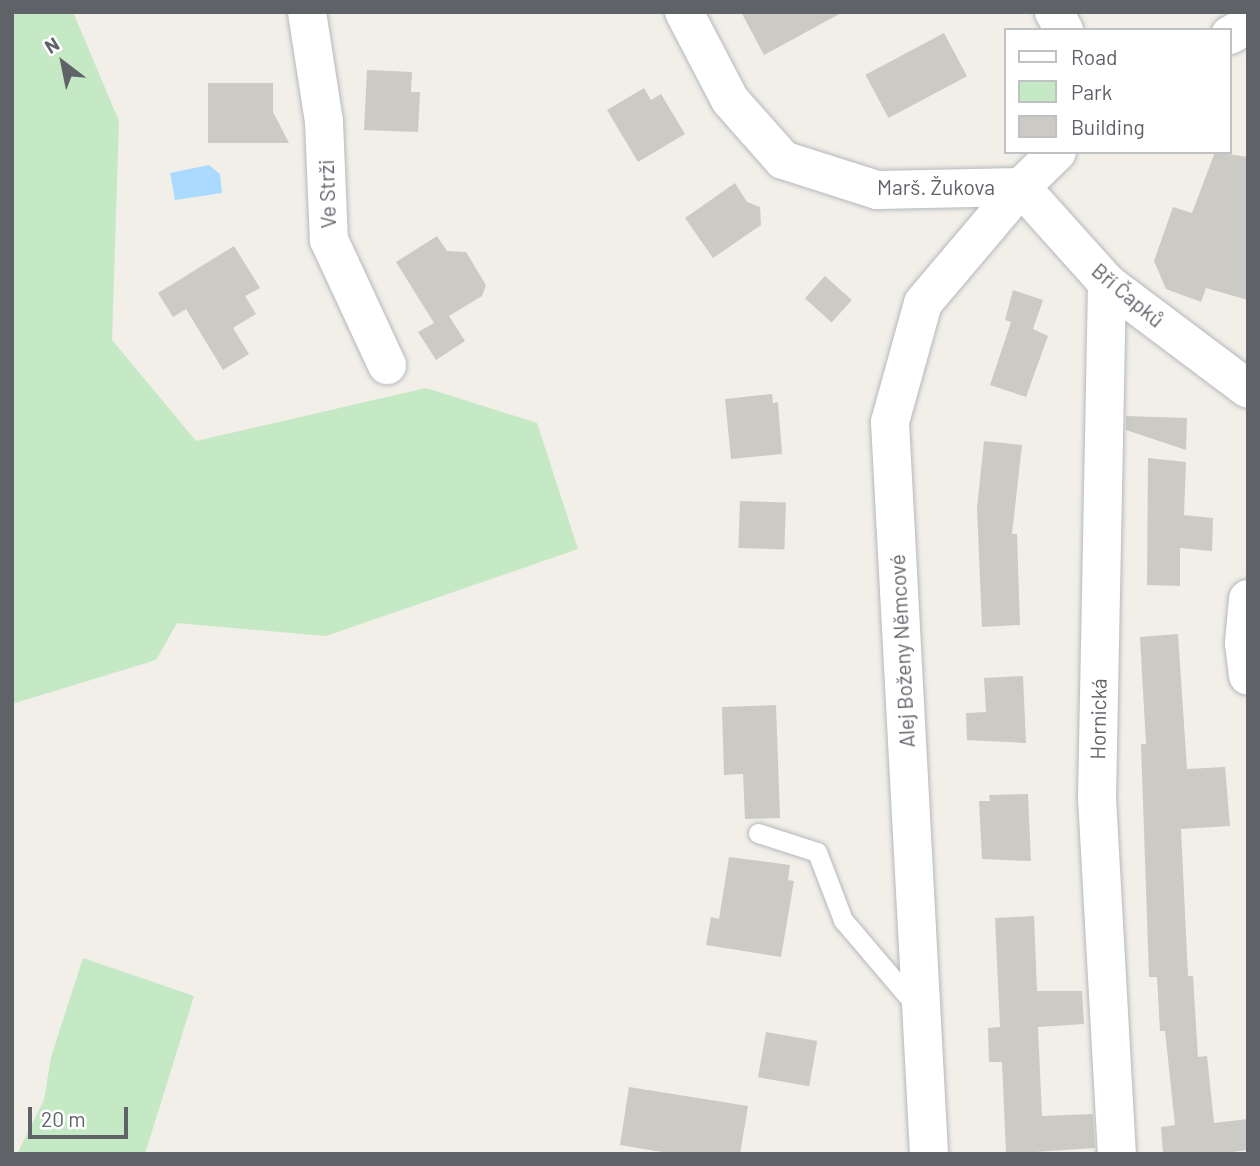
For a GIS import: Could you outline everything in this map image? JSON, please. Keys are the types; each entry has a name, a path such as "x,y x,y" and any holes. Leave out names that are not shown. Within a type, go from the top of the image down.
{"street":[{"name":"Ve Strži","path":"307,12 324,121 329,240 387,365"},
{"name":"Marš. Žukova","path":"684,12 730,100 783,160 877,190 1021,187"},
{"path":"1054,12 1062,28"},
{"path":"1232,34 1248,25"},
{"name":"Alej Boženy Němcové","path":"929,1154 890,422 923,303 1021,187 1055,154"},
{"name":"Bří Čapků","path":"1021,187 1107,283 1248,389"},
{"name":"Hornická","path":"1107,283 1097,798 1117,1154"},
{"path":"1248,599 1248,676"}],"lane":[{"path":"758,833 817,852 843,919 921,1012"}],"green space":[{"path":"12,12 73,12 119,121 112,340 196,441 426,388 537,423 578,549 326,636 177,623 156,660 12,704"},
{"path":"83,958 194,996 145,1154 17,1154 44,1100 51,1057"}],"water":[{"path":"209,165 220,174 222,193 175,200 170,173"}],"building":[{"path":"741,12 843,12 764,55"},
{"path":"944,33 967,76 888,118 865,75"},
{"path":"367,70 412,72 411,92 420,92 418,132 364,130"},
{"path":"208,83 273,83 273,112 289,143 208,143"},
{"path":"644,88 651,100 661,94 685,134 638,162 607,110"},
{"path":"1214,154 1248,157 1248,300 1206,288 1201,302 1166,289 1154,261 1173,207 1192,213"},
{"path":"735,183 747,202 760,207 761,225 713,258 685,218"},
{"path":"437,236 447,251 466,252 486,285 482,296 449,316 465,341 436,360 418,332 434,323 396,262"},
{"path":"234,246 260,288 245,296 256,314 233,328 249,354 223,370 186,309 173,317 158,293"},
{"path":"825,276 852,300 832,322 805,298"},
{"path":"1013,290 1043,300 1033,329 1048,336 1026,397 990,385 1011,322 1005,320"},
{"path":"772,394 773,403 778,402 782,454 731,459 725,399"},
{"path":"1126,416 1187,418 1186,450 1126,430"},
{"path":"984,441 1022,445 1012,534 1017,534 1020,625 982,627 977,508"},
{"path":"1148,458 1186,462 1184,515 1213,518 1212,551 1180,548 1180,586 1147,585"},
{"path":"740,501 786,503 784,550 738,548"},
{"path":"1178,634 1187,769 1225,767 1230,826 1181,829 1188,976 1193,976 1198,1057 1207,1056 1214,1123 1248,1119 1248,1150 1217,1154 1163,1154 1161,1127 1175,1125 1165,1031 1160,1031 1157,977 1149,977 1141,744 1146,744 1140,637"},
{"path":"1023,676 1026,743 967,740 966,713 986,712 984,678"},
{"path":"776,705 780,818 745,819 743,774 724,775 722,707"},
{"path":"1028,794 1031,861 982,859 979,801 990,801 989,795"},
{"path":"729,857 790,865 788,880 794,881 781,957 706,945 711,917 719,919"},
{"path":"1034,916 1037,991 1082,991 1084,1024 1038,1027 1042,1116 1093,1114 1095,1148 1006,1154 1002,1062 989,1062 988,1028 1000,1027 995,918"},
{"path":"766,1032 817,1041 809,1086 758,1077"},
{"path":"629,1087 748,1106 740,1154 674,1154 620,1145"}]}
